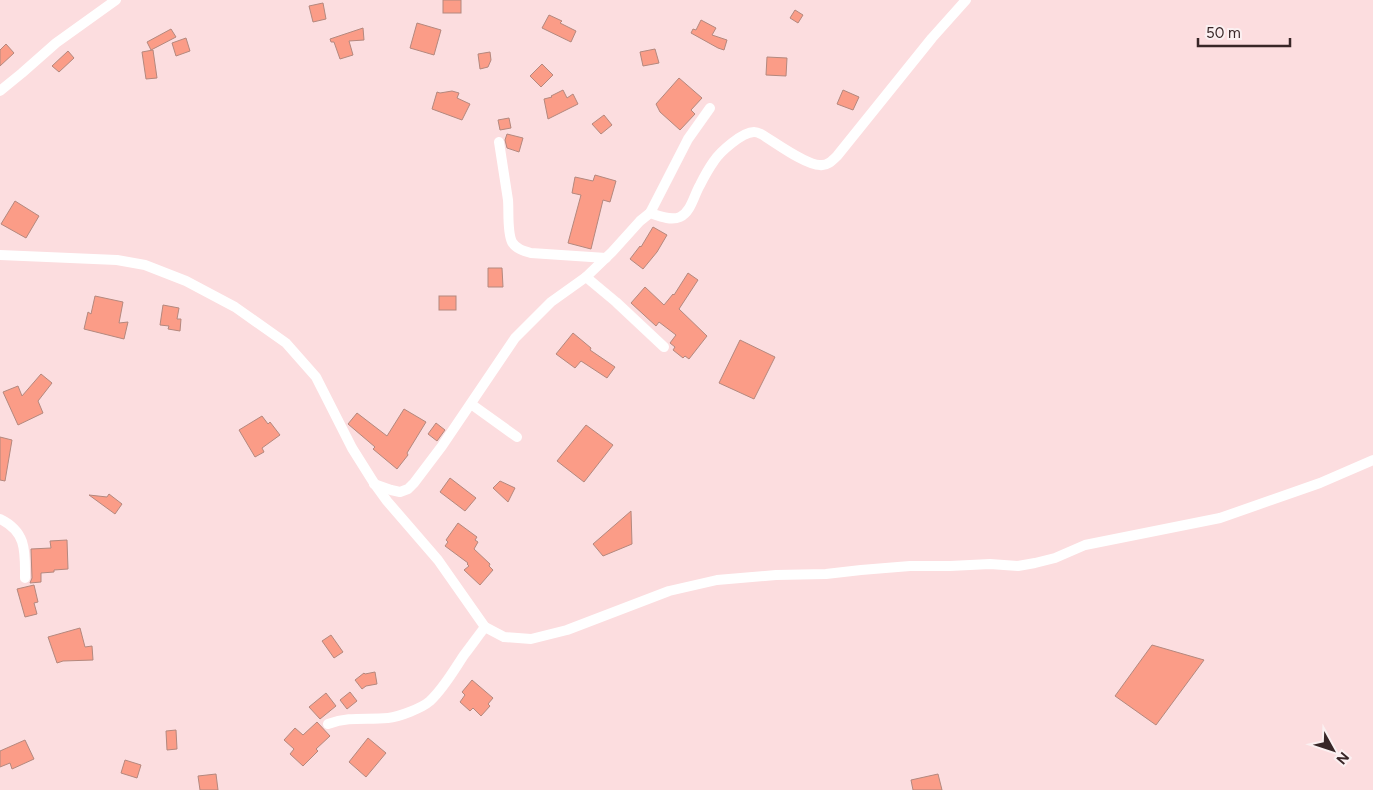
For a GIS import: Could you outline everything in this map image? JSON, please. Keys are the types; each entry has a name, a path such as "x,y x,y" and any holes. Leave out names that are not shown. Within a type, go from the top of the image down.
{"street":[{"path":"0,91 56,44 116,0"},
{"path":"650,213 666,218 678,218 684,214 714,160 735,141 752,132 761,134 809,163 822,166 830,163 932,38 966,0"},
{"path":"374,484 400,492 408,489 414,483 442,446 515,338 551,302 586,277 650,213 688,139 710,108"},
{"path":"499,142 508,201 510,234 512,242 517,248 531,253 606,258"},
{"path":"0,255 117,260 145,265 186,281 235,307 286,343 316,377 352,448 374,484 392,508 438,560 485,627 504,637 531,639 567,630 669,591 717,580 776,575 826,574 910,566 990,564 1018,566 1035,563 1055,558 1085,545 1220,518 1320,483 1373,460"},
{"path":"586,277 664,347"},
{"path":"471,404 518,438"},
{"path":"0,519 14,528 22,540 25,554 25,578"},
{"path":"328,724 341,719 388,718 404,714 429,702 450,677 485,627"}],"building":[{"path":"443,0 461,0 461,13 443,13"},
{"path":"323,3 326,19 313,22 309,6"},
{"path":"795,10 803,15 798,23 790,18"},
{"path":"549,15 576,31 571,42 542,28"},
{"path":"701,20 716,28 712,35 727,40 724,50 691,33 693,29 696,30"},
{"path":"417,23 441,30 434,55 410,48"},
{"path":"363,28 364,40 349,41 353,55 340,59 334,42 331,42 330,39"},
{"path":"171,29 176,37 151,50 147,42"},
{"path":"186,38 190,51 176,56 172,43"},
{"path":"6,44 14,53 0,66 0,50"},
{"path":"655,49 659,63 643,66 640,52"},
{"path":"153,50 157,78 146,79 142,52"},
{"path":"68,51 74,58 59,72 52,66"},
{"path":"490,52 491,60 488,67 480,69 478,54"},
{"path":"767,57 787,58 786,76 766,75"},
{"path":"542,64 553,75 541,87 530,76"},
{"path":"679,78 702,98 691,110 695,114 680,130 660,112 656,104"},
{"path":"563,90 567,98 573,94 578,104 548,119 544,99 552,97"},
{"path":"843,90 859,97 853,110 837,104"},
{"path":"452,91 459,93 457,98 470,104 462,120 432,109 437,92"},
{"path":"604,115 612,125 601,134 592,124"},
{"path":"509,118 511,128 500,130 498,120"},
{"path":"507,134 523,138 519,152 507,148 505,140"},
{"path":"595,175 616,181 610,202 603,200 591,249 568,243 581,195 572,193 575,177 593,181"},
{"path":"15,201 39,216 26,238 1,224"},
{"path":"653,227 667,235 657,252 643,269 630,259 641,247"},
{"path":"488,268 502,268 503,287 488,287"},
{"path":"688,273 698,280 679,309 707,336 689,359 685,356 683,358 673,350 675,347 670,343 676,335 659,322 656,326 631,303 645,287 664,305 674,295"},
{"path":"95,296 123,302 119,323 128,322 124,339 84,329 88,312 91,314"},
{"path":"439,296 456,296 456,310 439,310"},
{"path":"163,305 179,308 177,319 181,319 180,331 168,329 169,326 160,325"},
{"path":"573,333 591,348 590,350 615,367 607,378 581,361 575,368 556,354"},
{"path":"740,340 775,357 754,399 719,383"},
{"path":"41,374 52,383 38,401 43,413 18,425 3,392 18,386 22,396"},
{"path":"404,409 426,422 407,453 408,455 397,469 373,449 375,447 348,424 357,413 387,436"},
{"path":"262,416 268,424 270,422 280,435 262,448 264,452 255,457 239,430"},
{"path":"436,423 445,430 437,441 428,434"},
{"path":"586,425 613,445 584,482 557,461"},
{"path":"0,437 12,440 5,481 0,480"},
{"path":"450,478 476,498 465,511 440,492"},
{"path":"500,481 515,488 508,502 493,488"},
{"path":"109,494 122,504 115,514 89,495 107,497"},
{"path":"631,511 632,544 603,556 593,544"},
{"path":"458,523 477,537 475,540 478,542 474,549 490,564 489,566 493,570 480,585 464,570 469,566 468,563 445,546 448,542 446,540"},
{"path":"67,540 68,569 41,573 41,582 30,583 32,578 31,549 51,548 50,541"},
{"path":"34,585 38,602 34,603 37,614 25,617 17,589"},
{"path":"80,628 85,647 92,646 93,660 57,663 48,637"},
{"path":"331,635 343,652 334,658 322,641"},
{"path":"1152,645 1204,660 1156,725 1115,696"},
{"path":"375,672 377,684 366,686 362,689 355,680 364,673"},
{"path":"472,680 493,698 488,704 490,706 481,716 473,708 470,711 460,702 465,695 462,692"},
{"path":"350,692 357,701 347,709 340,700"},
{"path":"326,693 336,706 320,719 309,707"},
{"path":"317,722 330,736 316,749 318,751 303,766 290,754 294,749 284,740 295,728 303,735"},
{"path":"176,730 177,749 167,750 166,731"},
{"path":"368,738 386,753 366,777 349,762"},
{"path":"25,740 34,759 12,769 10,763 0,767 0,751"},
{"path":"125,760 141,765 137,778 121,773"},
{"path":"216,774 218,790 200,790 198,776"},
{"path":"938,774 942,790 913,790 911,780"}]}
